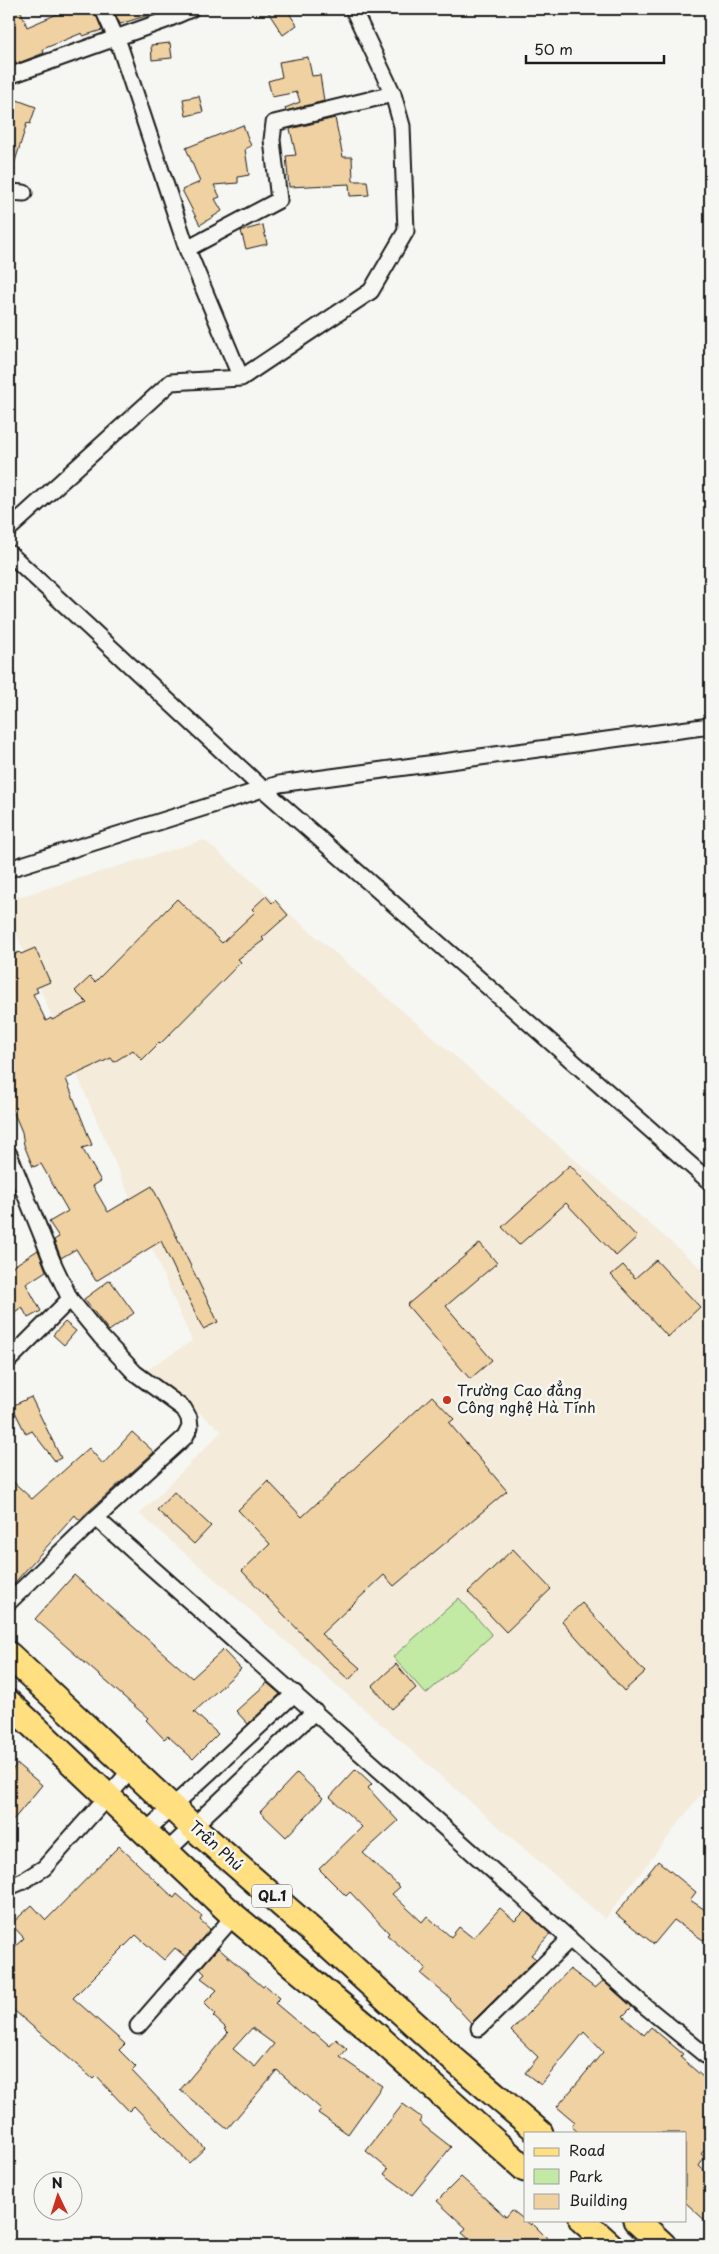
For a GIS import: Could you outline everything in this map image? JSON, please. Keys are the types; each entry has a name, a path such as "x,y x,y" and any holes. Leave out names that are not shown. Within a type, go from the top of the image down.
{"main road":[{"name":"Trần Phú","path":"9,1655 173,1806 193,1827 319,1937 453,2059 539,2132"},
{"name":"QL.1","path":"9,1703 234,1916 367,2027 524,2168"},
{"path":"584,2222 610,2245"},
{"path":"638,2222 663,2245"}],"street":[{"path":"103,9 116,37 187,249 241,378"},
{"path":"9,76 166,20 191,9"},
{"path":"9,529 171,382 241,378 371,291 406,231 402,126 393,94 353,9"},
{"path":"187,249 279,200 272,140 274,123 393,94"},
{"path":"9,192 24,194"},
{"path":"9,553 263,789 710,1182"},
{"path":"9,869 279,784 710,726"},
{"path":"9,1154 52,1263 70,1298 101,1337 135,1373 184,1409 189,1418 190,1427 185,1437 96,1518 9,1602"},
{"path":"10,1355 70,1298"},
{"path":"96,1518 296,1693 645,2006 710,2059"},
{"path":"146,1832 296,1693"},
{"path":"167,1851 315,1711"},
{"path":"9,1887 23,1882 44,1868 132,1769"},
{"path":"138,2026 234,1916"},
{"path":"479,2028 570,1939"}],"shaded area":[{"name":"Trường Cao đẳng Công nghệ Hà Tĩnh","path":"204,840 710,1276 710,1782 605,1919 140,1514 222,1431 147,1370 192,1341 9,917 9,900"}],"green space":[{"path":"459,1598 492,1635 426,1694 393,1657"}],"building":[{"path":"9,9 20,9 27,27 69,9 94,9 102,30 83,36 82,33 43,49 44,53 16,64 9,44"},
{"path":"113,9 157,9 158,12 120,24"},
{"path":"266,9 286,9 297,25 283,35"},
{"path":"170,43 172,58 152,60 151,45"},
{"path":"308,57 312,76 320,75 324,101 286,111 285,108 300,102 297,92 272,97 268,81 282,77 279,62"},
{"path":"199,96 203,112 186,116 183,99"},
{"path":"9,97 36,107 30,124 27,123 12,171 9,171"},
{"path":"335,118 343,157 352,157 353,181 367,181 369,195 350,196 349,184 289,187 286,156 296,155 290,129"},
{"path":"243,125 251,146 245,149 249,175 238,177 238,183 214,185 220,197 215,199 222,211 200,225 182,190 200,182 186,148"},
{"path":"263,225 267,244 246,249 241,231"},
{"path":"266,896 272,903 275,900 288,915 262,938 264,940 238,959 241,962 160,1044 142,1060 133,1050 114,1062 111,1058 66,1079 92,1145 82,1148 101,1181 93,1186 108,1212 152,1186 218,1322 203,1329 161,1241 96,1281 76,1249 61,1258 54,1240 59,1237 49,1222 68,1211 41,1164 33,1167 24,1145 22,1132 9,1101 9,958 19,952 21,954 35,948 50,982 36,988 38,992 33,994 46,1021 51,1018 52,1020 87,1003 75,991 90,977 95,982 177,899 222,943 255,912 252,909"},
{"path":"570,1165 637,1237 616,1256 566,1203 519,1245 502,1227"},
{"path":"480,1243 497,1263 446,1306 492,1360 470,1379 407,1305"},
{"path":"38,1250 46,1271 26,1284 41,1311 28,1318 22,1307 9,1316 9,1269"},
{"path":"656,1260 700,1307 668,1337 611,1275 623,1265 635,1278"},
{"path":"110,1280 134,1313 109,1331 84,1299"},
{"path":"65,1322 76,1331 64,1345 53,1335"},
{"path":"432,1396 454,1419 449,1423 507,1491 394,1586 384,1575 321,1634 360,1668 349,1680 325,1658 242,1571 270,1544 238,1510 268,1481 302,1517"},
{"path":"31,1397 61,1458 55,1461 32,1431 26,1434 12,1406"},
{"path":"132,1432 154,1452 79,1520 75,1515 9,1589 9,1478 32,1499 89,1448 103,1464"},
{"path":"174,1492 211,1526 194,1544 157,1510"},
{"path":"513,1549 551,1589 506,1632 468,1592"},
{"path":"74,1575 192,1678 223,1650 241,1669 194,1712 218,1734 193,1759 168,1736 164,1739 146,1720 148,1718 35,1619"},
{"path":"582,1603 645,1672 624,1691 562,1621"},
{"path":"396,1664 416,1688 392,1709 372,1686"},
{"path":"267,1683 280,1694 248,1724 236,1711"},
{"path":"17,1764 42,1785 9,1825 9,1774"},
{"path":"356,1769 372,1784 368,1788 398,1821 363,1853 400,1887 392,1894 422,1922 427,1916 451,1937 459,1927 473,1938 500,1908 515,1921 525,1911 550,1934 531,1955 536,1959 471,2023 451,1999 421,1974 426,1968 387,1935 389,1933 350,1892 346,1896 319,1869 362,1827 330,1797"},
{"path":"297,1773 323,1798 286,1837 260,1812"},
{"path":"119,1846 174,1898 177,1894 202,1916 200,1920 210,1929 186,1957 175,1948 164,1960 136,1935 73,1998 125,2044 119,2050 136,2067 132,2071 205,2148 189,2163 134,2106 129,2111 96,2076 93,2079 9,2006 9,1952 24,1938 11,1924 32,1905 46,1920"},
{"path":"658,1861 696,1892 690,1900 710,1913 710,1933 703,1940 674,1920 654,1944 616,1914"},
{"path":"218,1948 263,1987 265,1985 280,1998 275,2003 312,2034 314,2032 330,2046 336,2039 347,2049 340,2057 382,2086 348,2134 318,2113 321,2109 277,2070 227,2129 180,2090 228,2033 224,2029 226,2028 213,2016 215,2014 204,2003 217,1990 201,1978 205,1974 200,1969","holes":["252,2028 274,2044 255,2067 233,2049"]},
{"path":"570,1969 595,1988 603,1981 632,2007 623,2016 644,2035 651,2027 683,2054 680,2057 710,2083 710,2143 701,2154 705,2157 699,2166 710,2176 710,2225 686,2203 686,2132 578,2132 571,2126 575,2122 557,2107 603,2052 584,2032 541,2085 525,2073 538,2057 511,2031"},
{"path":"403,2104 422,2118 419,2122 451,2147 412,2195 384,2174 388,2169 366,2151"},
{"path":"461,2177 506,2217 512,2210 524,2219 524,2222 531,2225 532,2223 554,2245 476,2245 462,2233 466,2228 437,2201"}],"place":[{"name":"Trường Cao đẳng Công nghệ Hà Tĩnh","path":"447,1400"}]}
